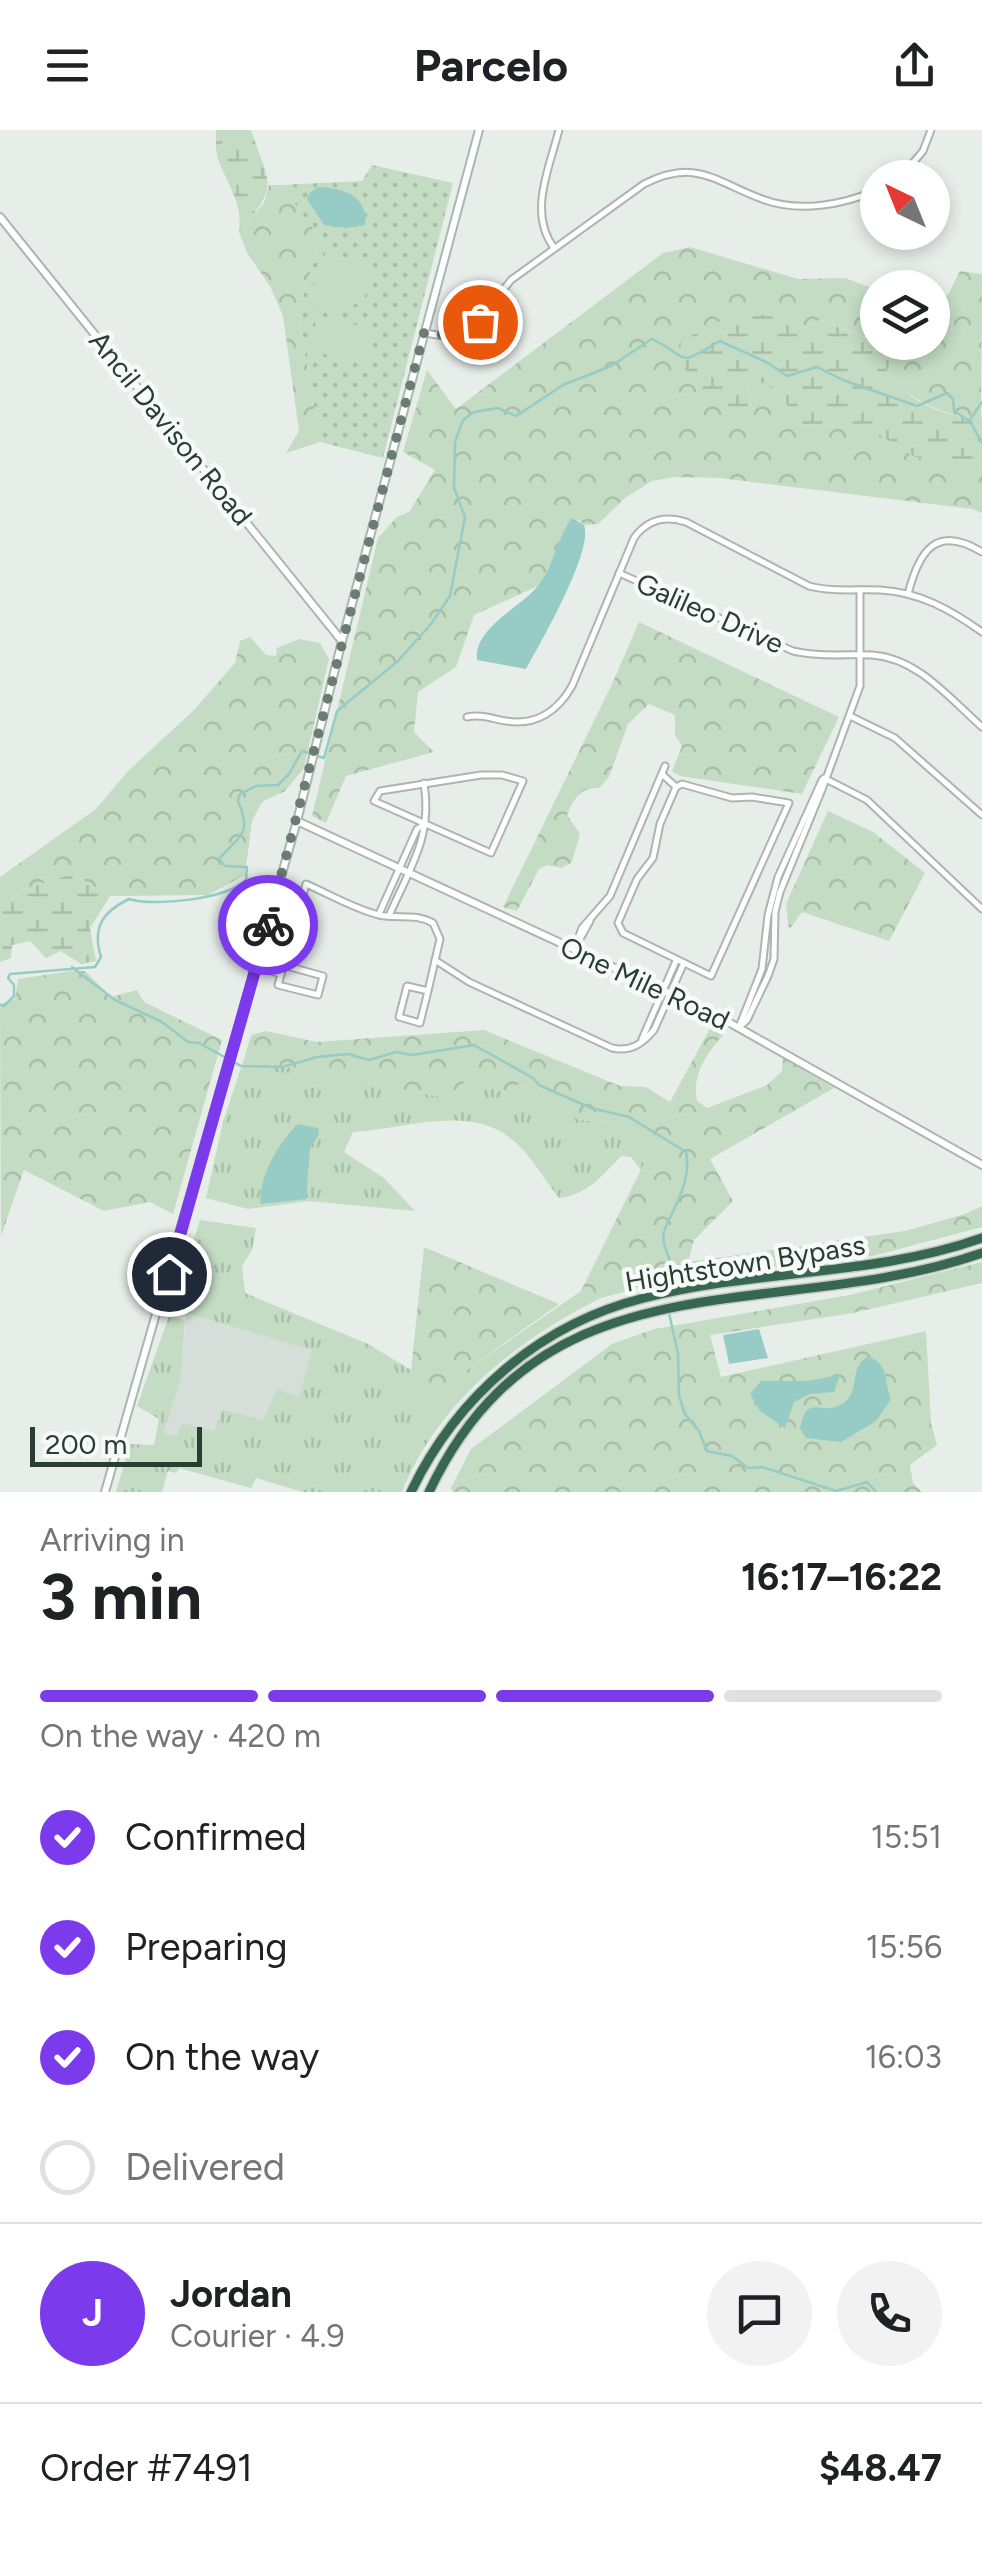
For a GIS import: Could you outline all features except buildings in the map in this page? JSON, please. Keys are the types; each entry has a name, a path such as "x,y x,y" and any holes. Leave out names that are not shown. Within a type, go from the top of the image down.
{"highway":[{"name":"Hightstown Bypass","path":"412,1492 438,1444 468,1404 526,1352 587,1318 668,1292 895,1262 982,1238"},
{"name":"Hightstown Bypass","path":"429,1492 455,1445 495,1397 539,1360 589,1332 659,1308 887,1277 982,1252"}],"main road":[{"path":"104,1492 298,821 478,130"},
{"name":"Ancil Davison Road","path":"0,216 342,641"},
{"name":"One Mile Road","path":"298,821 739,1027 982,1165"}],"street":[{"path":"554,248 542,228 540,210 559,130"},
{"path":"915,160 932,130"},
{"path":"424,333 449,337 471,330 511,280 662,174 685,170 707,173 762,198 796,207 819,206 860,195"},
{"path":"467,717 525,722 554,710 570,689 640,530 655,520 676,519 796,581 829,590 908,594 944,608 982,632"},
{"path":"908,594 918,561 932,546 954,540 982,552"},
{"name":"Galileo Drive","path":"619,573 782,648 818,655 890,658 917,670 982,728"},
{"path":"739,1027 748,1020 768,976 774,959 780,892 860,686 860,590"},
{"path":"850,716 895,738 982,815"},
{"path":"574,949 591,918 610,896 665,766"},
{"path":"502,774 523,782 491,854 374,801 380,791 424,783 502,774"},
{"path":"662,774 676,787"},
{"path":"824,778 867,800 982,909"},
{"path":"739,1027 762,970 768,915 778,877 817,784 824,778"},
{"path":"389,916 426,832 429,810 424,783"},
{"path":"686,785 732,798 789,803 747,890 716,972 707,976 624,933 618,923 634,886 653,858 660,824 676,787 686,785"},
{"path":"379,915 417,829 425,824"},
{"path":"283,965 323,976 318,995 278,985 283,965 306,884 379,915 419,917 433,923 440,939 428,991 420,1023 399,1018 407,986 428,991"},
{"path":"435,960 470,982 612,1048 626,1050 654,1030 676,961"},
{"path":"667,991 684,965"},
{"path":"257,968 281,974"}],"shaded area":[{"path":"186,1313 312,1350 299,1398 277,1390 263,1420 224,1409 214,1431 182,1423 177,1437 162,1433 181,1378"}],"green space":[{"path":"216,130 251,130 266,175 266,194 239,232 237,204 217,155"},
{"path":"372,165 453,183 383,458 320,442 298,312 321,239 281,185 362,181"},
{"path":"269,185 281,185 321,239 298,312 320,442 286,453 299,431 283,316 239,232 264,203"},
{"path":"690,247 798,279 845,278 860,284 860,335 820,320 794,330 736,313 751,410 748,384 757,380 781,393 797,425 870,428 915,457 982,461 982,513 720,478 674,477 652,481 625,498 598,524 584,525 578,519 560,539 540,585 474,615 456,667 418,692 414,732 434,752 346,776 326,823 312,816 378,538 397,517 409,512 435,470 403,452 427,370 456,409 663,253"},
{"path":"329,252 380,270 368,292 343,309 307,304"},
{"path":"960,271 982,274 981,419 941,411 906,392 886,373 891,360 950,360 950,291"},
{"path":"736,313 787,316 794,330 820,320 860,336 860,360 891,360 886,373 906,392 942,412 982,418 982,461 915,457 869,428 797,425 781,393 757,380 748,384 751,411 743,415 696,384 680,363 681,341"},
{"path":"318,315 376,330 367,365 309,350"},
{"path":"639,622 839,717 802,794 680,776 672,771 682,746 675,735 675,715 649,704 628,724 609,777 599,788 582,792 567,815 580,834 572,862 562,868 547,865 539,869 517,911 503,907 612,684"},
{"path":"250,637 266,655 276,656 277,648 299,639 320,643 329,659 304,768 285,791 262,802 252,821 245,875 208,895 110,896 73,874 22,890 0,906 0,877 96,809 128,771 194,710 235,663 240,641"},
{"path":"828,811 873,832 925,873 889,941 802,912 789,930 786,904"},
{"path":"73,874 110,896 90,928 96,961 81,964 61,951 46,958 30,941 12,945 11,958 0,962 0,906 22,890"},
{"path":"85,971 111,997 137,990 144,1002 222,1040 173,1214 150,1202 104,1211 24,1170 1,1236 0,1004 15,999 18,979"},
{"path":"714,1021 728,1029 699,1071 697,1101 707,1108 767,1085 782,1071 783,1058 834,1088 710,1159 733,1201 694,1240 688,1262 905,1231 982,1206 982,1227 873,1256 677,1278 601,1298 581,1291 654,1143 609,1122 580,1120 518,1084 506,1093 466,1081 447,1098 244,1059 251,1035 266,1031 317,1042 484,1030 620,1086 646,1087 670,1102"},
{"path":"244,1059 447,1098 466,1081 506,1093 518,1084 580,1120 609,1122 654,1143 641,1170 631,1157 621,1156 586,1189 559,1198 524,1151 493,1128 454,1121 353,1132 344,1152 384,1178 415,1211 309,1201 248,1209 206,1198 223,1122"},
{"path":"200,1220 256,1228 252,1250 242,1266 245,1293 368,1344 411,1370 427,1412 464,1372 581,1291 601,1298 540,1333 484,1377 436,1430 402,1492 303,1492 256,1478 251,1488 179,1468 176,1473 168,1471 162,1492 116,1492 130,1444 154,1445 159,1419 137,1406 169,1316 185,1320 181,1378 163,1433 177,1436 182,1423 214,1431 223,1409 263,1420 277,1389 299,1397 312,1350 186,1313 172,1297 203,1297 212,1269 187,1261"},
{"path":"424,1247 559,1304 464,1372 427,1413 411,1370"},
{"path":"982,1262 982,1283 853,1313 710,1335 721,1377 926,1331 931,1423 937,1445 910,1465 913,1483 922,1492 453,1492 451,1488 471,1449 612,1344 654,1329 850,1295"}],"water":[{"path":"319,187 352,195 363,207 365,225 324,225 307,199"},
{"path":"572,518 584,525 581,554 526,669 477,660 482,638 489,629 542,580"},
{"path":"298,1124 318,1128 319,1134 310,1148 306,1199 261,1204 271,1161"},
{"path":"759,1329 768,1358 729,1364 723,1335"},
{"path":"867,1357 882,1368 891,1399 876,1421 841,1442 806,1438 800,1428 807,1411 834,1407 848,1399 858,1367"},
{"path":"840,1375 834,1392 810,1394 794,1402 785,1428 760,1411 750,1394 761,1381 808,1381"}],"waterway":[{"path":"317,756 324,758 337,711 398,661 450,596 465,517 454,488 455,442 463,420 474,412 498,408 516,416 563,385 611,366 652,339 684,358 720,341 787,376 817,367 917,406 947,393 953,399 954,411 969,421 982,402"},
{"path":"971,423 982,443"},
{"path":"0,1005 4,1006 14,996 10,974 95,967 101,957 98,938 102,922 112,909 129,899 190,900 223,892 246,880 247,867 225,866 219,859 244,827 240,794 256,786 278,785 302,751 309,753"},
{"path":"72,967 115,1000 162,1022 188,1042 199,1043 241,1066 282,1067 317,1057 348,1054 369,1060 396,1052 412,1055 474,1045 539,1085 591,1108 629,1117 686,1152 685,1182 664,1233 670,1261 669,1285"},
{"path":"669,1313 678,1354 679,1396 707,1451 732,1456 748,1468 762,1467 836,1491 867,1482 876,1492"}],"way so far":[{"path":"268,925 424,333 460,336 480,322"}],"route":[{"path":"169,1274 268,925"}]}
